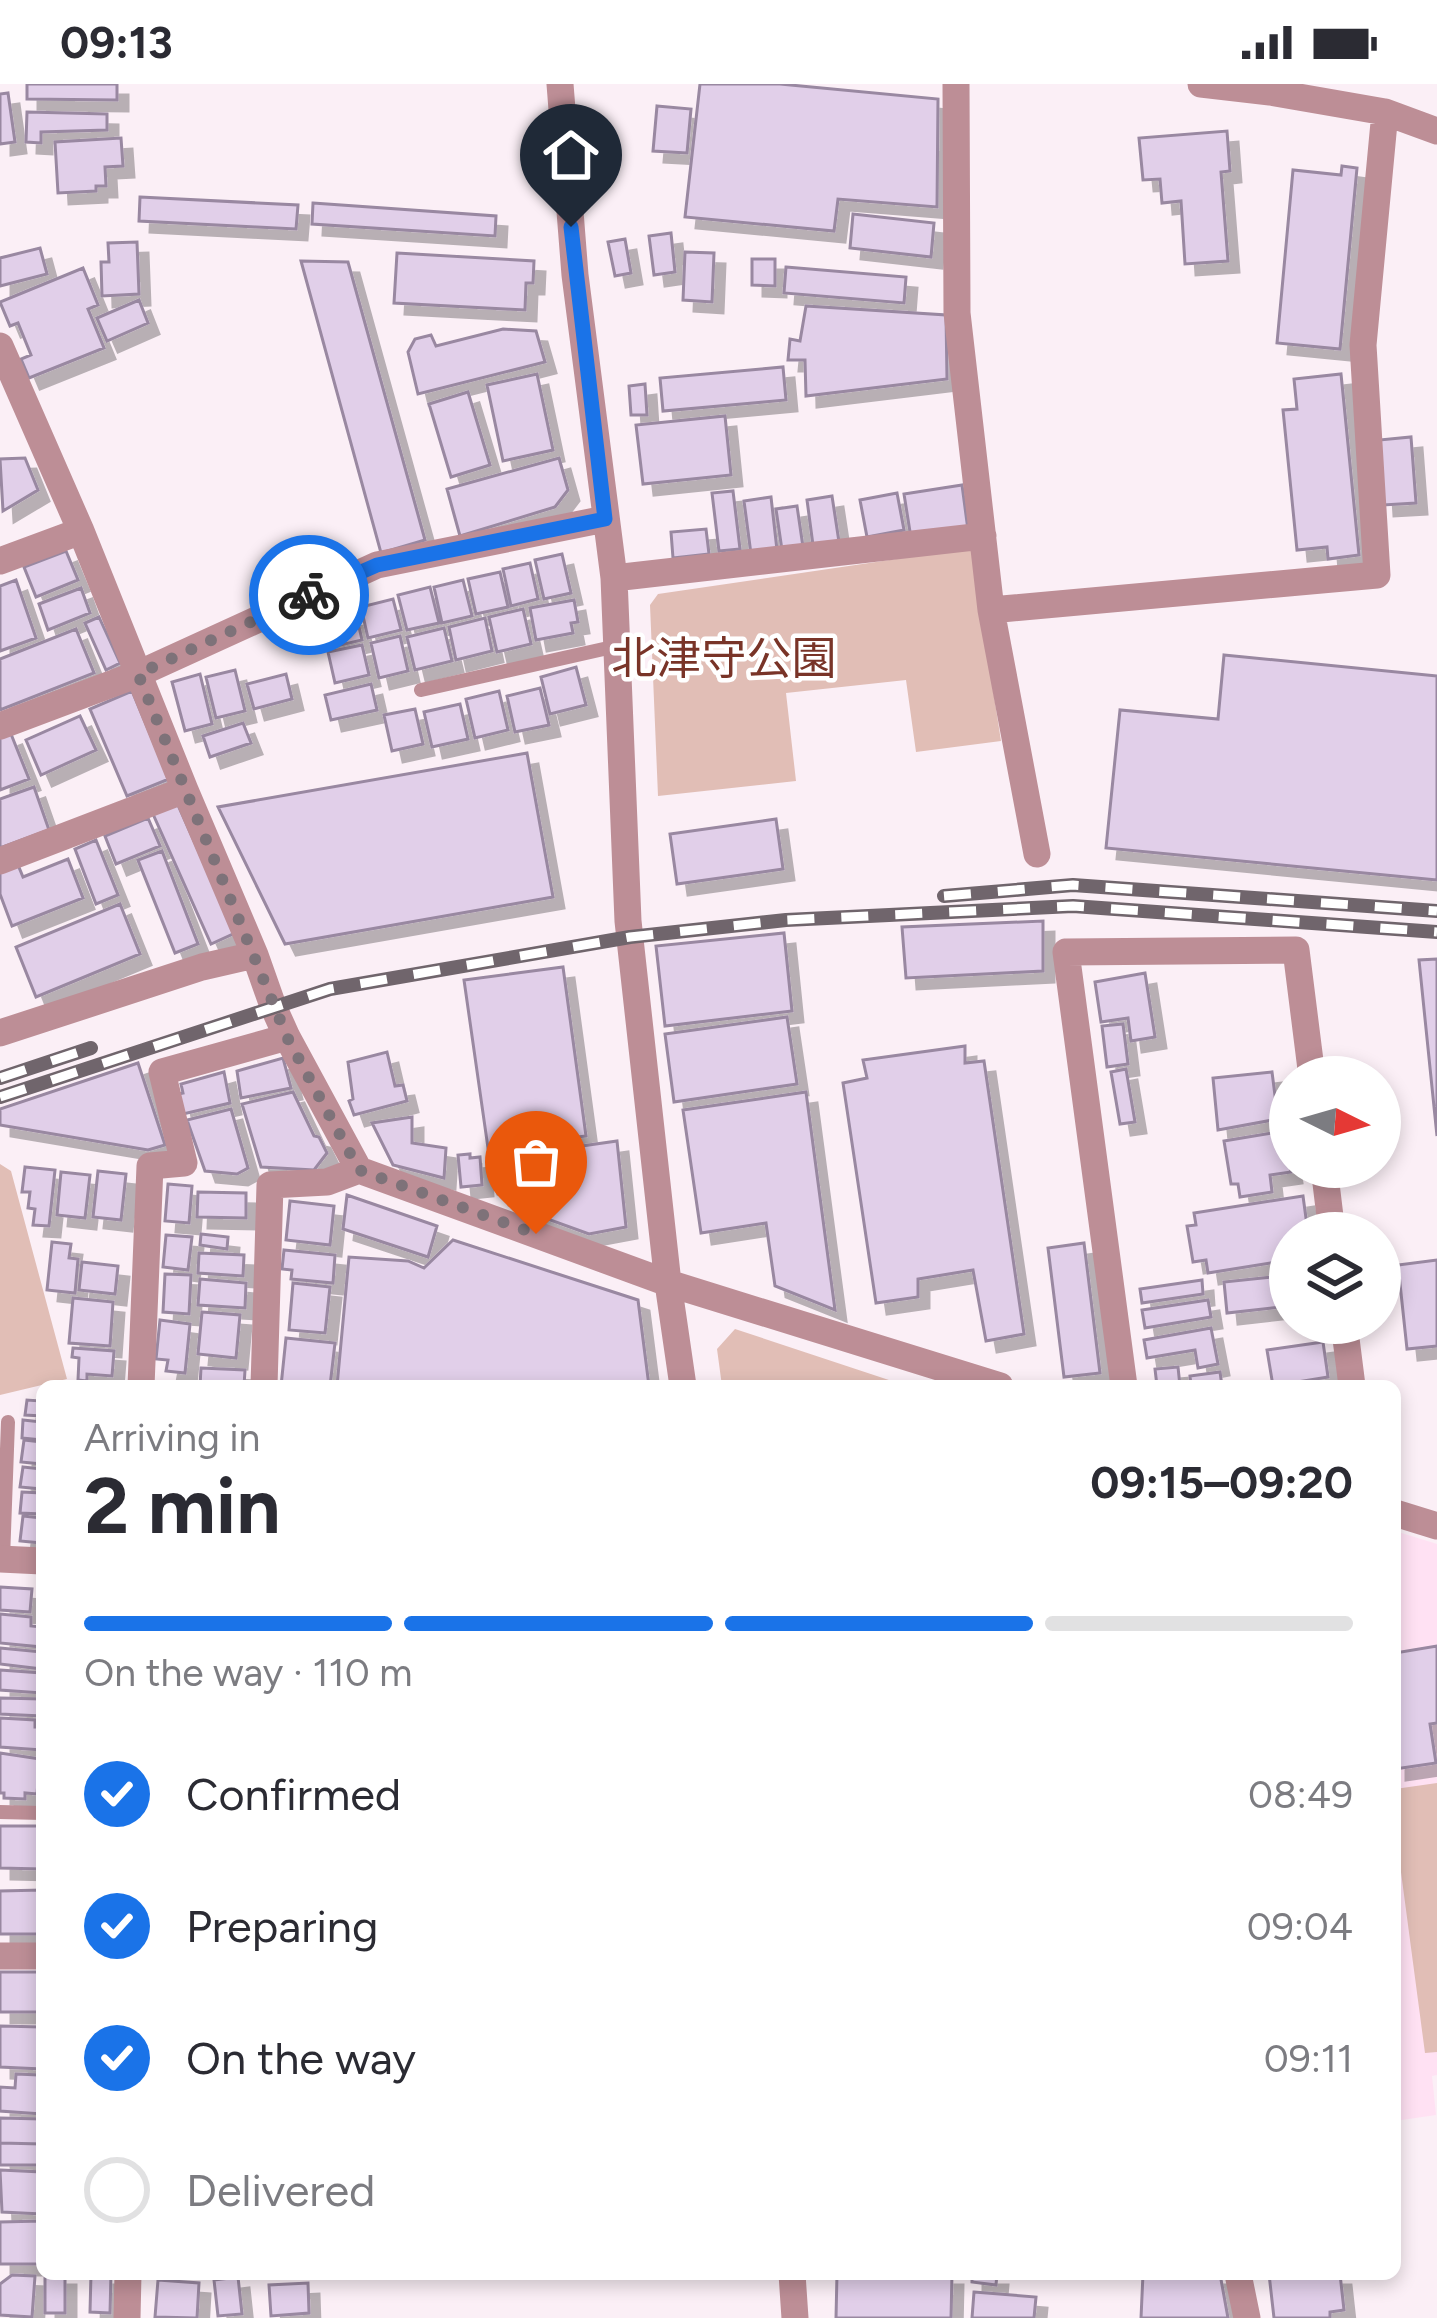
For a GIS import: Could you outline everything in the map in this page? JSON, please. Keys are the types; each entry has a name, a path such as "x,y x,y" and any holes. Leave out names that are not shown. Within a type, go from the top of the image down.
{"street":[{"path":"560,84 575,275 614,578 628,921 682,1380"},
{"path":"956,84 957,313 991,610 1037,854"},
{"path":"1201,84 1385,112 1437,130"},
{"path":"991,610 1377,575 1363,345 1385,112"},
{"path":"0,346 81,531 287,1037 359,1170"},
{"path":"0,726 138,674 377,565 605,519"},
{"path":"0,562 81,531"},
{"path":"614,578 983,536"},
{"path":"0,861 184,790"},
{"path":"1123,1380 1066,952 1296,950 1309,1056"},
{"path":"0,1033 202,967 255,956"},
{"path":"141,1380 150,1166 184,1163 162,1072 287,1037"},
{"path":"264,1380 270,1185 327,1182 359,1170 931,1375 962,1380"},
{"path":"1347,1344 1351,1380"},
{"path":"1401,1515 1437,1526"},
{"path":"2,1559 36,1561"},
{"path":"0,1956 36,1956"},
{"path":"127,2318 128,2280"},
{"path":"792,2280 795,2318"},
{"path":"1239,2280 1247,2318"}],"lane":[{"path":"422,689 617,646"},
{"path":"2,1559 8,1422"},
{"path":"0,1812 36,1813"}],"shaded area":[{"path":"1401,1533 1437,1544 1437,2075 1432,2076 1436,2115 1401,2120"}],"green space":[{"name":"北津守公園","path":"971,548 1001,741 916,752 906,680 786,693 796,781 658,796 650,605 658,594"},
{"path":"0,1164 11,1171 67,1379 36,1380 36,1386 0,1395"},
{"path":"735,1329 889,1380 721,1380 717,1349"},
{"path":"1437,1783 1437,2052 1425,2053 1401,1872 1401,1788"}],"building":[{"path":"27,84 117,84 117,100 27,99"},
{"path":"700,84 780,84 938,99 937,207 838,199 834,231 685,217"},
{"path":"8,93 15,142 0,144 0,94"},
{"path":"657,106 691,109 687,153 653,151"},
{"path":"27,112 107,114 107,130 41,132 41,143 26,142"},
{"path":"1227,131 1230,171 1221,172 1228,261 1185,264 1181,201 1162,203 1160,179 1143,180 1139,138"},
{"path":"121,138 123,166 105,167 106,186 58,193 55,142"},
{"path":"1342,166 1357,168 1340,349 1277,343 1293,170 1341,175"},
{"path":"140,197 298,205 296,229 139,221"},
{"path":"313,203 496,216 495,236 312,224"},
{"path":"853,214 934,223 931,257 850,248"},
{"path":"671,233 675,272 654,275 649,236"},
{"path":"625,239 631,273 615,276 608,242"},
{"path":"137,242 139,294 102,296 101,262 109,262 108,243"},
{"path":"40,248 47,274 0,286 0,258"},
{"path":"685,252 714,253 712,302 683,300"},
{"path":"397,253 534,261 533,283 526,283 525,310 394,303"},
{"path":"752,259 775,259 775,286 752,285"},
{"path":"301,261 348,262 425,540 381,553"},
{"path":"786,267 906,277 904,303 784,293"},
{"path":"83,268 98,305 88,309 104,348 29,378 21,359 31,355 18,323 10,326 0,302"},
{"path":"139,300 148,323 107,341 97,318"},
{"path":"806,306 946,315 947,379 806,396 805,360 788,360 790,339 800,341"},
{"path":"503,329 536,331 545,362 418,394 408,352 415,339 431,335 436,346"},
{"path":"783,367 786,400 663,411 660,378"},
{"path":"537,374 553,450 503,461 487,385"},
{"path":"1341,374 1359,555 1328,559 1327,547 1297,550 1283,410 1297,409 1294,379"},
{"path":"645,384 647,415 631,415 629,386"},
{"path":"468,392 490,465 451,477 429,404"},
{"path":"725,416 731,475 643,484 636,425"},
{"path":"1411,437 1416,503 1383,505 1379,440"},
{"path":"25,458 38,490 3,511 0,459"},
{"path":"559,458 568,490 555,507 460,536 447,489"},
{"path":"962,485 968,530 911,538 904,494"},
{"path":"733,491 740,549 719,551 712,493"},
{"path":"897,493 904,530 867,537 860,500"},
{"path":"832,496 839,542 813,545 807,500"},
{"path":"771,497 777,550 751,554 744,501"},
{"path":"797,506 803,547 782,550 776,509"},
{"path":"706,529 709,554 673,558 671,532"},
{"path":"66,551 78,580 36,597 24,567"},
{"path":"562,554 571,593 544,599 535,560"},
{"path":"530,563 538,599 511,606 503,569"},
{"path":"500,572 508,607 476,614 468,579"},
{"path":"16,580 36,638 0,651 0,586"},
{"path":"463,580 472,616 442,623 434,587"},
{"path":"430,587 439,623 407,630 398,595"},
{"path":"81,588 90,613 48,630 39,604"},
{"path":"393,599 401,630 368,638 361,607"},
{"path":"574,600 578,622 571,623 573,633 536,640 530,608"},
{"path":"523,609 531,644 497,652 489,617"},
{"path":"356,614 362,640 328,648 322,623"},
{"path":"99,617 120,663 106,670 85,623"},
{"path":"485,618 492,651 456,660 449,627"},
{"path":"444,628 452,661 415,670 407,637"},
{"path":"76,629 94,673 0,710 0,659"},
{"path":"400,636 408,671 379,678 371,643"},
{"path":"362,645 369,675 335,683 328,652"},
{"path":"1224,655 1437,676 1437,880 1106,848 1120,710 1218,719"},
{"path":"576,667 586,705 550,714 541,677"},
{"path":"235,670 245,711 216,718 206,677"},
{"path":"200,674 212,724 185,731 172,682"},
{"path":"286,674 292,699 254,709 247,684"},
{"path":"371,684 377,710 331,720 325,695"},
{"path":"540,688 549,725 515,732 507,696"},
{"path":"132,691 169,779 127,796 90,709"},
{"path":"499,691 508,730 475,738 466,699"},
{"path":"460,704 468,739 432,747 424,712"},
{"path":"415,709 423,744 392,751 384,715"},
{"path":"80,716 96,750 41,775 26,740"},
{"path":"243,723 251,743 210,757 203,736"},
{"path":"11,734 29,779 0,790 0,738"},
{"path":"527,753 553,897 285,944 218,807"},
{"path":"34,787 49,830 0,848 0,799"},
{"path":"177,803 235,933 211,944 153,814"},
{"path":"148,818 160,846 116,864 105,836"},
{"path":"776,819 783,869 677,884 670,834"},
{"path":"96,840 118,895 96,904 75,849"},
{"path":"162,851 198,944 175,953 138,860"},
{"path":"68,859 83,898 12,926 0,894 0,872 18,865 23,877"},
{"path":"120,904 140,954 36,997 16,947"},
{"path":"1043,921 1043,971 906,978 902,927"},
{"path":"784,933 792,1011 665,1026 656,946"},
{"path":"1437,959 1437,1136 1419,960"},
{"path":"563,967 586,1136 488,1148 464,980"},
{"path":"1145,973 1155,1037 1131,1041 1128,1018 1101,1022 1095,982"},
{"path":"787,1017 797,1084 674,1102 665,1034"},
{"path":"1123,1024 1128,1064 1107,1067 1102,1026"},
{"path":"965,1046 965,1063 984,1061 1024,1334 986,1341 973,1270 918,1279 918,1297 876,1303 843,1083 867,1078 863,1060"},
{"path":"387,1052 395,1086 403,1085 407,1101 354,1115 348,1062"},
{"path":"283,1058 291,1088 241,1098 237,1071"},
{"path":"138,1063 165,1145 148,1150 0,1125 0,1109"},
{"path":"1126,1069 1135,1122 1120,1124 1111,1072"},
{"path":"224,1072 230,1103 183,1114 178,1094 183,1093 181,1084"},
{"path":"1269,1072 1269,1121 1218,1130 1213,1078"},
{"path":"293,1092 327,1153 314,1170 261,1167 242,1104"},
{"path":"806,1092 835,1310 775,1286 766,1223 701,1233 683,1110"},
{"path":"231,1109 248,1168 237,1174 205,1171 187,1120"},
{"path":"412,1117 412,1143 446,1148 444,1178 393,1165 372,1123"},
{"path":"1269,1134 1272,1192 1240,1197 1238,1184 1231,1184 1224,1141"},
{"path":"617,1141 626,1227 589,1234 528,1212 525,1192 498,1194 490,1159"},
{"path":"470,1154 470,1158 480,1157 482,1185 461,1187 458,1155"},
{"path":"25,1167 55,1170 49,1226 33,1225 30,1192 22,1192"},
{"path":"98,1171 126,1174 121,1220 93,1217"},
{"path":"61,1172 90,1175 85,1218 57,1215"},
{"path":"168,1184 192,1186 189,1223 165,1221"},
{"path":"198,1192 246,1193 246,1218 197,1217"},
{"path":"347,1195 437,1226 428,1257 343,1229"},
{"path":"1303,1196 1305,1212 1269,1212 1269,1263 1208,1273 1206,1260 1193,1262 1187,1226 1196,1225 1194,1213"},
{"path":"290,1201 334,1206 330,1245 286,1240"},
{"path":"201,1234 228,1237 227,1249 200,1245"},
{"path":"166,1235 192,1237 188,1270 163,1267"},
{"path":"453,1240 638,1300 648,1380 338,1380 349,1257 408,1261 424,1268"},
{"path":"52,1242 71,1244 69,1258 78,1259 75,1293 47,1290"},
{"path":"1084,1243 1100,1373 1064,1377 1048,1248"},
{"path":"284,1250 335,1255 333,1283 291,1279 292,1270 282,1269"},
{"path":"199,1253 244,1255 243,1276 198,1273"},
{"path":"1437,1260 1437,1346 1407,1349 1401,1265"},
{"path":"82,1262 118,1266 115,1294 79,1290"},
{"path":"165,1274 191,1275 189,1314 163,1312"},
{"path":"1269,1277 1269,1308 1227,1313 1224,1282"},
{"path":"200,1279 246,1283 245,1308 198,1305"},
{"path":"1202,1280 1203,1294 1142,1303 1140,1289"},
{"path":"293,1283 330,1287 325,1333 289,1330"},
{"path":"73,1298 113,1302 110,1346 69,1343"},
{"path":"1208,1300 1211,1317 1145,1328 1142,1310"},
{"path":"202,1312 240,1315 236,1358 198,1354"},
{"path":"160,1320 190,1324 185,1373 166,1371 168,1360 156,1359"},
{"path":"1211,1328 1218,1364 1198,1368 1195,1350 1147,1358 1144,1340"},
{"path":"286,1338 335,1343 331,1380 282,1380"},
{"path":"1323,1344 1328,1377 1272,1380 1267,1350"},
{"path":"73,1348 114,1351 112,1376 87,1374 87,1380 78,1380 79,1358 72,1357"},
{"path":"1178,1367 1179,1380 1156,1380 1155,1369"},
{"path":"201,1368 245,1370 244,1380 200,1380"},
{"path":"1220,1372 1221,1380 1190,1380 1190,1376"},
{"path":"27,1400 36,1401 36,1416 25,1415"},
{"path":"23,1420 36,1421 36,1439 22,1438"},
{"path":"24,1440 36,1441 36,1463 21,1462"},
{"path":"23,1467 36,1468 36,1488 20,1487"},
{"path":"22,1492 36,1493 36,1514 20,1513"},
{"path":"23,1516 36,1517 36,1542 20,1541"},
{"path":"0,1587 32,1589 30,1612 0,1610"},
{"path":"0,1614 31,1617 36,1646 0,1643"},
{"path":"1437,1646 1437,1723 1430,1724 1436,1763 1401,1768 1401,1652"},
{"path":"0,1648 36,1651 36,1668 0,1664"},
{"path":"0,1670 36,1673 36,1693 0,1690"},
{"path":"0,1698 36,1699 36,1716 0,1714"},
{"path":"0,1718 35,1720 36,1750 0,1747"},
{"path":"0,1753 36,1758 36,1794 25,1793 25,1799 4,1798"},
{"path":"0,1826 36,1826 36,1869 0,1868"},
{"path":"36,1890 36,1934 0,1934 0,1891"},
{"path":"0,1972 36,1972 36,2012 0,2012"},
{"path":"0,2026 36,2027 36,2069 0,2067"},
{"path":"16,2074 36,2075 36,2114 0,2111 0,2087 15,2088"},
{"path":"0,2118 36,2119 36,2144 0,2143"},
{"path":"0,2143 36,2144 36,2165 0,2165"},
{"path":"0,2170 36,2172 36,2214 2,2212"},
{"path":"36,2221 36,2264 0,2264 0,2222"},
{"path":"12,2275 35,2276 32,2317 0,2315 0,2284"},
{"path":"45,2280 65,2280 65,2313 45,2313"},
{"path":"91,2280 111,2280 110,2313 90,2312"},
{"path":"158,2280 199,2283 197,2318 155,2317"},
{"path":"214,2280 238,2280 242,2314 218,2316"},
{"path":"837,2280 952,2280 951,2318 836,2318"},
{"path":"1143,2280 1221,2280 1228,2318 1141,2318"},
{"path":"1270,2280 1341,2280 1344,2310 1330,2312 1330,2318 1274,2318"},
{"path":"308,2283 309,2313 271,2316 269,2285"},
{"path":"974,2292 1036,2297 1034,2318 972,2318"}],"railway":[{"path":"944,896 1073,885 1437,911"},
{"path":"0,1097 330,989 630,937 786,920 1073,906 1437,932"},
{"path":"0,1078 91,1048"}],"way so far":[{"path":"309,595 138,674 287,1037 359,1170 536,1234"}],"route":[{"path":"309,595 377,565 605,519 571,227"}]}
